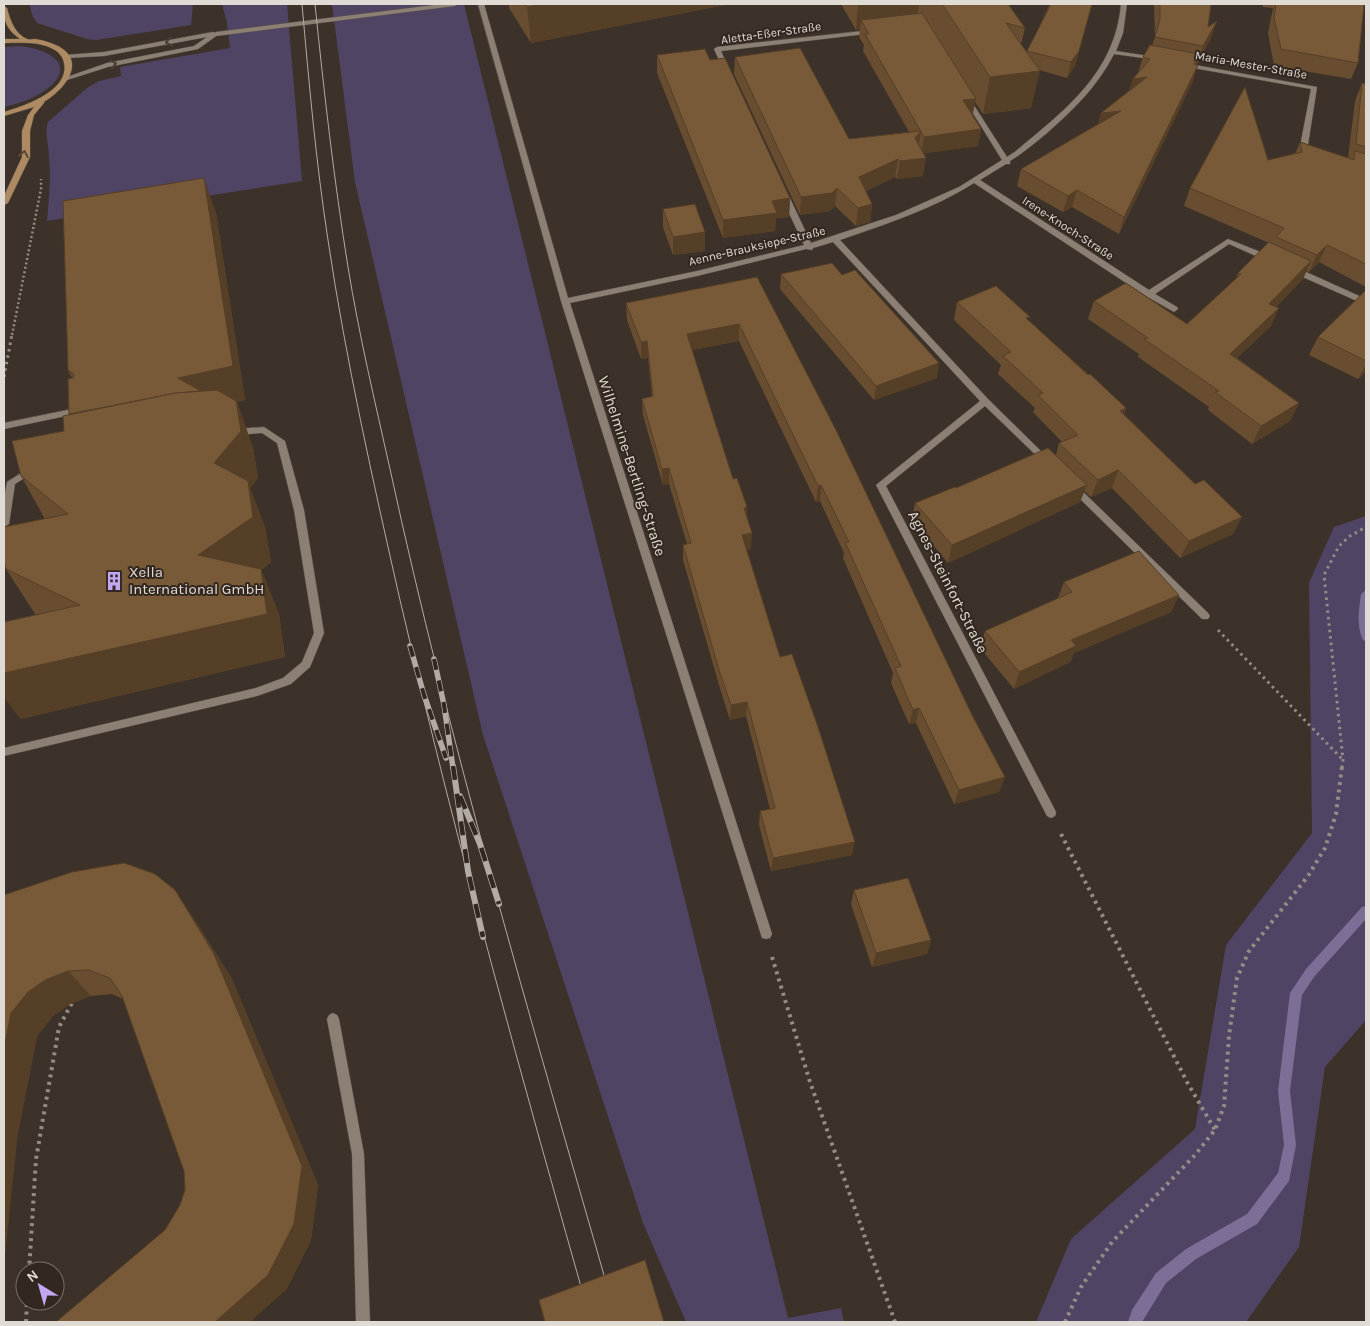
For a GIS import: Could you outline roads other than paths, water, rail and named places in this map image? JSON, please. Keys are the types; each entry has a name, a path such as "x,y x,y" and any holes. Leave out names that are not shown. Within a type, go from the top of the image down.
{"main road":[{"path":"4,8 7,24 14,34 27,40 47,44 59,49 67,56 70,64 67,78 56,92 27,108 4,114"},
{"path":"4,41 27,40"},
{"path":"4,198 26,157 26,132 31,114 43,100"}],"street":[{"path":"67,56 104,54 216,34 455,4"},
{"name":"Wilhelmine-Bertling-Straße","path":"481,4 565,301 766,934"},
{"name":"Aenne-Brauksiepe-Straße","path":"565,301 809,248 905,214 976,181 1007,162 1052,127 1088,92 1112,52 1124,13 1124,4"},
{"name":"Aletta-Eßer-Straße","path":"730,76 717,49 883,30"},
{"path":"67,78 107,65 196,48 216,34"},
{"path":"1112,52 1161,60"},
{"name":"Maria-Mester-Straße","path":"1180,64 1315,88 1303,152 1312,155"},
{"path":"965,94 1007,162"},
{"name":"Irene-Knoch-Straße","path":"976,181 1174,309"},
{"path":"780,185 809,248"},
{"path":"835,240 985,401 1056,470"},
{"path":"1149,294 1228,241 1366,302"},
{"name":"Agnes-Steinfort-Straße","path":"985,401 881,485 1051,813"},
{"path":"4,426 85,409"},
{"path":"4,752 257,692 287,681 306,664 319,633 299,510 281,441 264,430 225,433"},
{"path":"4,524 11,482 29,469 38,467"},
{"path":"4,478 20,476"},
{"path":"1063,477 1204,616"},
{"path":"333,1019 358,1154 363,1322"}],"waterway":[{"path":"1366,594 1363,619 1366,637"},
{"path":"1135,1322 1137,1315 1161,1278 1191,1254 1252,1219 1284,1176 1290,1145 1284,1091 1296,993 1310,973 1366,911"}],"tram line":[{"path":"302,4 316,152 328,240 352,376 380,511 421,691 467,872 515,1052 591,1322"},
{"path":"315,4 334,169 352,292 413,572 492,880 608,1289"}],"railway":[{"path":"410,646 424,695 446,758"},
{"path":"434,659 444,705 453,768"},
{"path":"453,766 468,871 483,937"},
{"path":"460,796 480,844 499,904"}],"place":[{"name":"Xella International GmbH","path":"114,581"}]}
